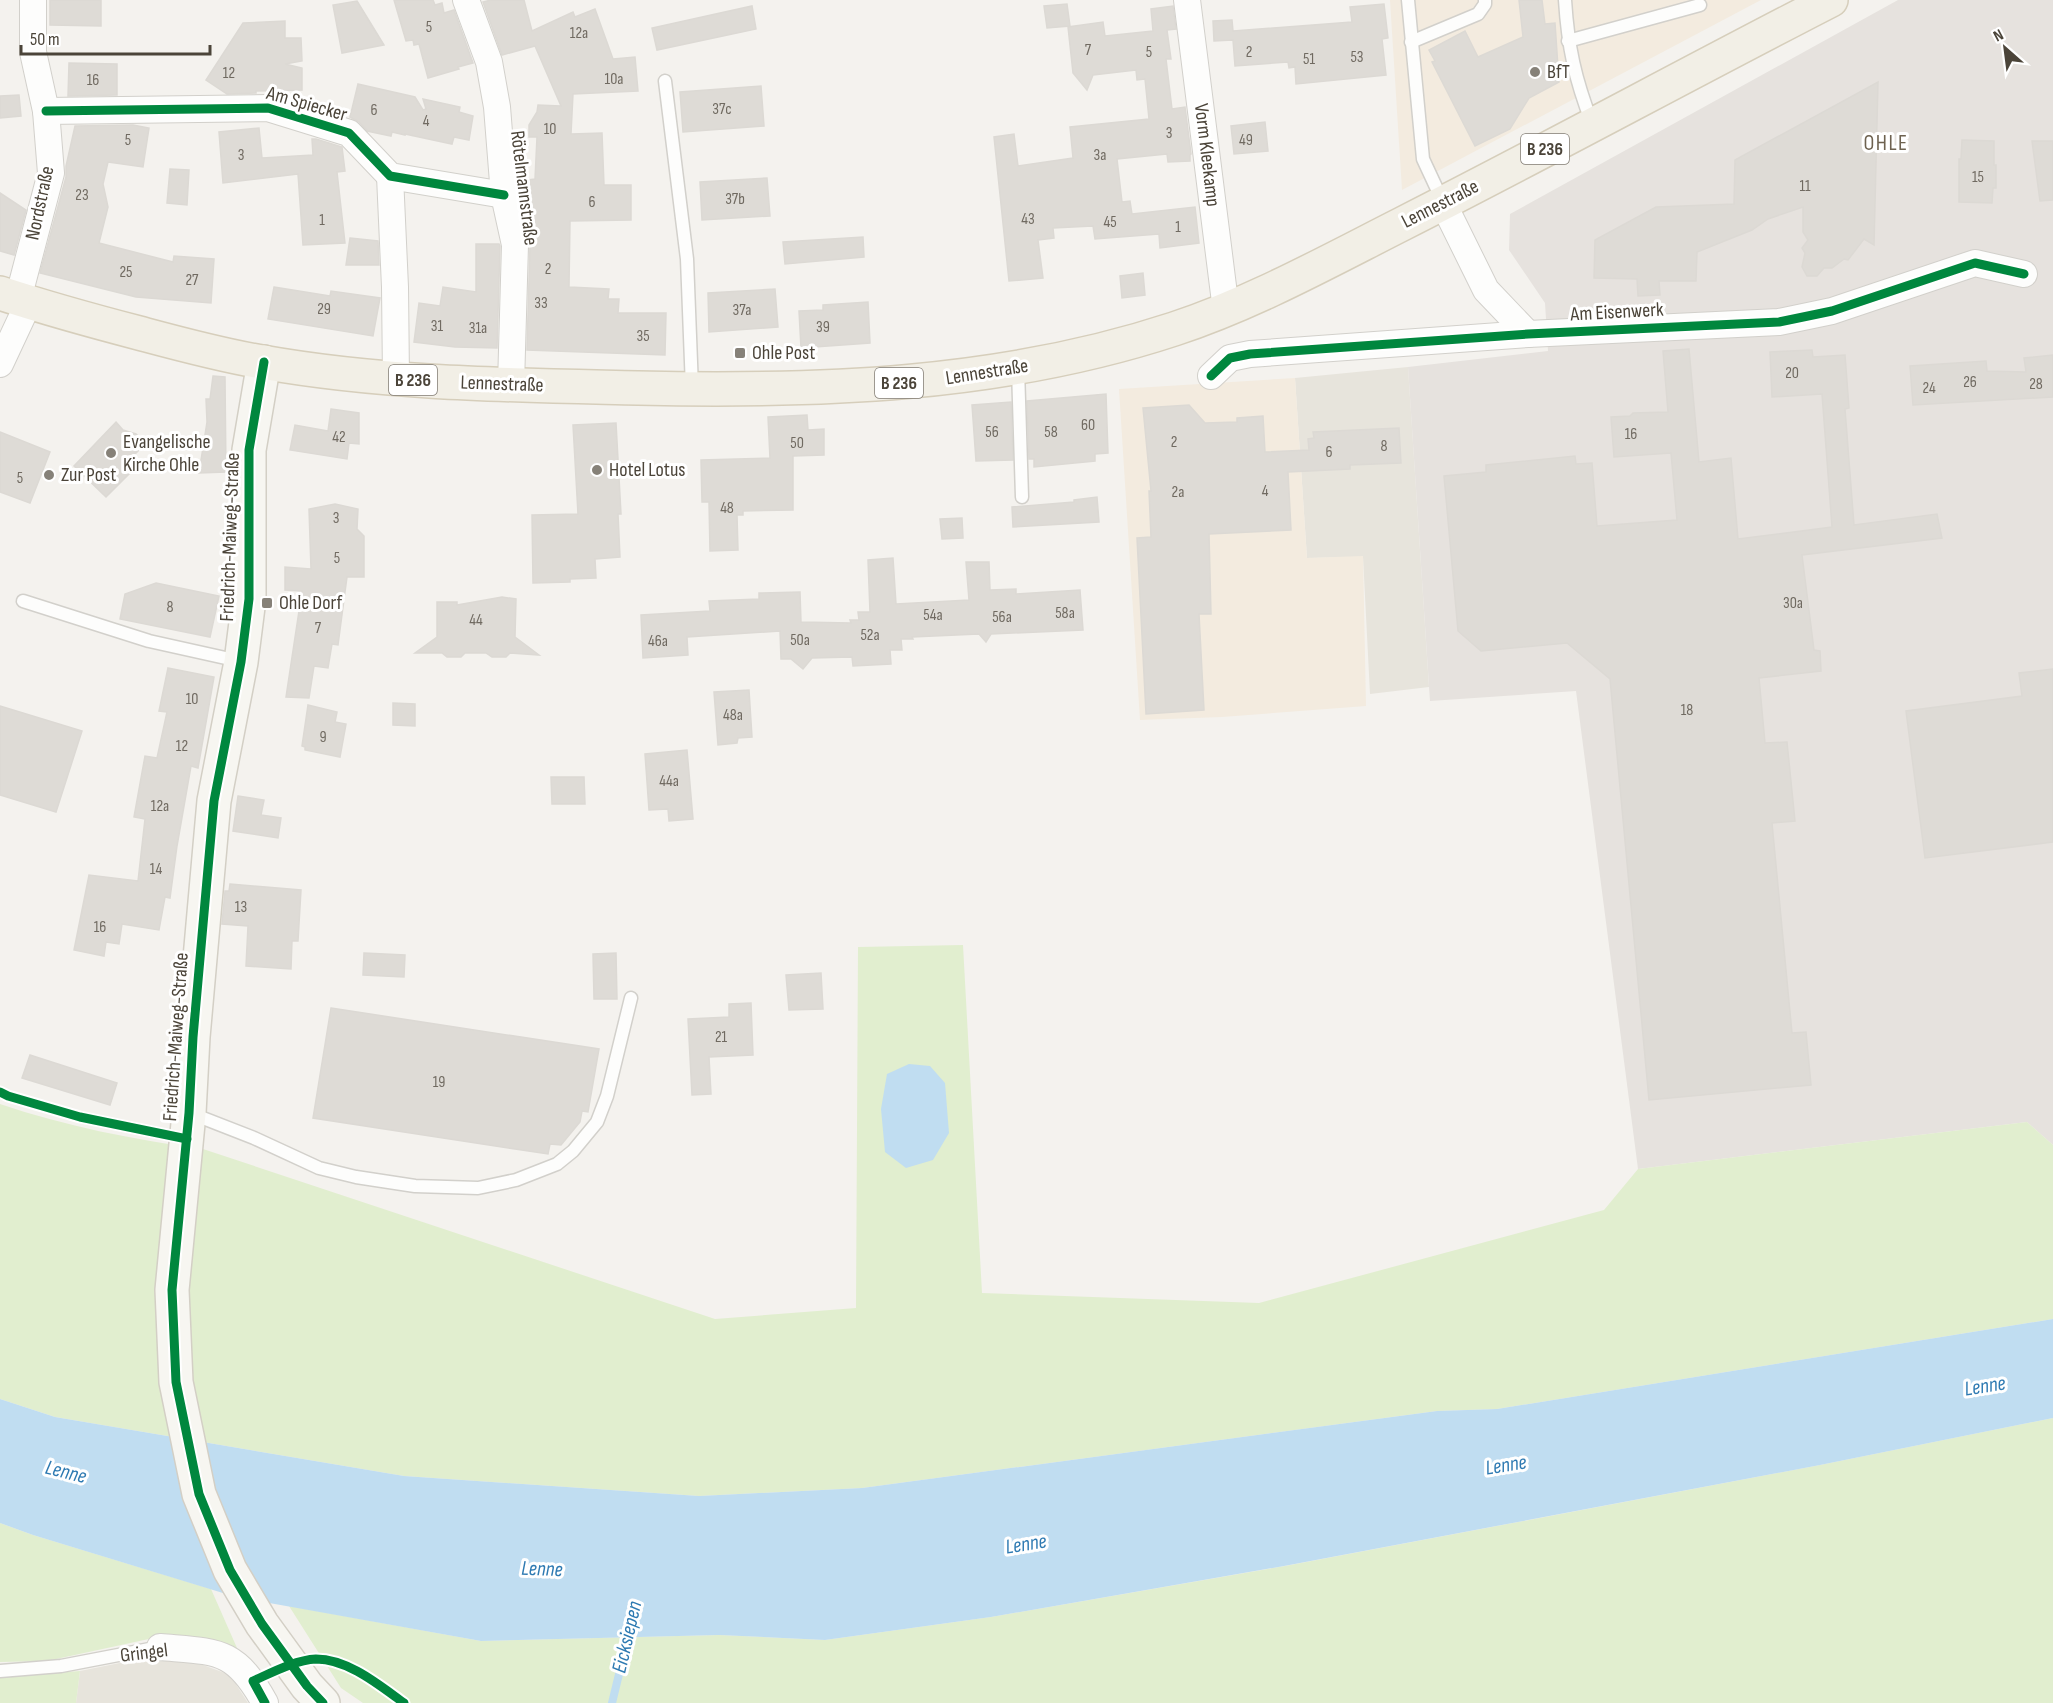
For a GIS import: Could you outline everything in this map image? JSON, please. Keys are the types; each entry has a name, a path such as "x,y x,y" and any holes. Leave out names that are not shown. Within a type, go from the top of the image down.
{"main road":[{"name":"Lennestraße","path":"16,298 207,351 264,362 396,379 511,385 692,389 882,385 939,380 1018,368 1091,353 1174,329 1226,310 1443,203 1831,0"}],"street":[{"name":"Nordstraße","path":"0,364 51,173 46,111 33,52 33,0"},
{"name":"Rötelmannstraße","path":"466,0 489,62 496,107 504,195 515,245 511,385"},
{"name":"Vorm Kleekamp","path":"1187,0 1226,310"},
{"name":"Am Spiecker","path":"46,111 268,108 349,133 390,176"},
{"path":"396,379 390,176 504,195"},
{"path":"1443,203 1486,290 1528,334"},
{"name":"Am Eisenwerk","path":"1210,376 1230,358 1250,354 1528,334 1779,321 1832,311 1975,263 2024,274"},
{"name":"Friedrich-Maiweg-Straße","path":"264,362 249,450 249,599 241,662 214,801 172,1290 176,1382 199,1494 230,1570 262,1624 315,1695"},
{"name":"Gringel","path":"160,1647 213,1652 234,1662 253,1682 265,1703"}],"lane":[{"path":"1408,0 1423,159 1443,203"},
{"path":"1411,42 1478,14 1485,0"},
{"path":"1564,0 1568,41 1579,88 1593,124"},
{"path":"1568,41 1700,5"},
{"path":"665,81 687,259 692,389"},
{"path":"1018,368 1022,497"},
{"path":"23,601 148,641 241,662"},
{"path":"189,1113 254,1138 319,1168 357,1177 415,1186 478,1188 516,1180 557,1164 573,1151 597,1122 607,1096 632,998"},
{"name":"Gringel","path":"0,1671 61,1666 160,1647"}],"shaded area":[{"path":"1390,0 1761,0 1402,190"},
{"path":"1898,0 2053,0 2053,1145 2027,1122 1638,1169 1576,691 1430,701 1408,367 1548,351 1545,303 1509,250 1510,214"},
{"path":"1408,367 1429,687 1370,694 1363,557 1307,558 1295,378"},
{"path":"1295,378 1307,558 1363,556 1366,706 1222,717 1140,720 1119,389"},
{"path":"140,1659 195,1662 230,1675 248,1703 76,1703 80,1671"}],"green space":[{"path":"963,945 982,1293 1259,1303 1604,1210 1638,1169 2027,1122 2053,1145 2053,1319 1497,1409 1437,1411 862,1488 699,1496 404,1476 55,1417 0,1399 0,1104 100,1131 203,1149 715,1319 856,1308 858,947"},
{"path":"2053,1418 2053,1703 363,1703 341,1688 289,1606 481,1641 719,1635 825,1640 991,1617 1285,1566 1820,1465"},
{"path":"0,1523 211,1589 237,1648 158,1637 47,1661 0,1662"},
{"path":"80,1671 76,1703 0,1703 0,1677"}],"water":[{"path":"909,1064 930,1066 945,1083 949,1133 933,1160 906,1168 885,1152 881,1109 887,1074"},
{"name":"Lenne","path":"2053,1319 2053,1418 1820,1465 1284,1566 991,1617 825,1640 719,1635 481,1641 236,1597 0,1523 0,1399 55,1417 404,1476 699,1496 862,1488 1437,1411 1497,1409"}],"building":[{"path":"50,0 101,0 101,26 50,25"},
{"path":"394,0 433,0 435,5 442,3 444,13 454,10 473,63 428,78 419,44 414,45 413,40 406,41"},
{"path":"524,0 532,31 573,12 575,17 595,9 613,59 635,57 638,91 573,94 571,134 602,133 604,185 631,185 631,220 570,221 569,287 609,289 608,299 619,299 618,313 666,313 665,355 527,350 530,245 528,180 535,179 537,137 529,137 529,125 537,112 538,105 561,106 535,46 502,55 483,2"},
{"path":"1519,0 1542,0 1545,24 1555,23 1559,82 1529,98 1510,129 1475,146 1432,62 1435,61 1429,50 1465,31 1478,57 1523,37"},
{"path":"357,1 384,45 342,53 333,5"},
{"path":"1067,4 1070,26 1047,28 1044,6"},
{"path":"1384,4 1388,38 1382,39 1386,75 1296,84 1295,67 1289,68 1288,62 1235,66 1233,40 1214,41 1213,21 1232,20 1233,31 1352,22 1350,7"},
{"path":"752,6 756,29 657,50 652,28"},
{"path":"1173,6 1176,29 1167,30 1171,59 1166,59 1172,109 1185,107 1190,161 1168,162 1167,154 1117,159 1122,202 1130,201 1132,214 1195,207 1199,243 1160,248 1159,234 1095,239 1093,226 1053,228 1054,238 1038,240 1043,278 1009,281 994,137 1014,134 1018,166 1073,158 1070,127 1149,119 1145,79 1137,80 1136,70 1093,75 1087,90 1073,73 1068,27 1103,22 1105,36 1153,31 1151,9"},
{"path":"285,21 285,38 301,38 302,61 285,64 302,68 302,90 227,94 206,80 243,23"},
{"path":"69,63 117,64 117,95 68,96"},
{"path":"1878,82 1874,245 1864,239 1848,260 1844,259 1832,268 1824,268 1817,276 1807,276 1802,267 1805,253 1802,248 1808,240 1803,232 1803,207 1768,219 1752,230 1697,252 1696,281 1659,281 1660,295 1638,296 1637,279 1594,278 1595,240 1656,207 1734,204 1735,160"},
{"path":"358,84 415,97 423,110 426,109 423,99 460,107 459,112 473,116 469,140 454,137 452,144 392,132 391,136 367,131 359,122 350,117"},
{"path":"761,86 764,126 683,132 680,92"},
{"path":"19,95 21,116 0,118 0,96"},
{"path":"1265,122 1268,151 1234,154 1231,126"},
{"path":"133,125 149,128 143,167 108,162 103,184 108,207 99,243 173,262 174,256 214,259 211,303 136,297 40,273 66,177 66,166 75,126"},
{"path":"259,128 262,158 313,155 312,139 342,147 345,171 337,172 345,243 303,245 298,174 223,183 219,132"},
{"path":"1962,140 1994,141 1996,188 1993,188 1992,203 1959,202 1959,159 1961,159"},
{"path":"2032,141 2053,141 2053,200 2040,201"},
{"path":"170,169 189,170 187,205 167,203"},
{"path":"767,178 770,216 702,220 700,182"},
{"path":"0,193 26,210 14,255 0,251"},
{"path":"863,237 864,257 785,264 783,242"},
{"path":"350,238 378,241 379,265 346,265"},
{"path":"476,244 499,244 500,246 497,348 455,347 414,342 419,303 440,306 443,287 476,292"},
{"path":"1143,273 1145,295 1122,298 1120,276"},
{"path":"274,287 330,296 331,291 380,298 373,336 268,319"},
{"path":"775,289 778,327 709,332 708,293"},
{"path":"868,302 870,343 801,348 799,311 823,310 823,305"},
{"path":"1689,349 1699,462 1731,458 1738,539 1832,527 1822,394 1772,397 1770,352 1812,350 1813,357 1845,355 1849,408 1845,409 1854,525 1937,514 1942,538 1802,555 1814,650 1820,651 1821,671 1759,678 1765,743 1787,742 1795,821 1772,823 1792,1033 1806,1032 1811,1085 1649,1100 1610,679 1567,643 1481,651 1458,631 1444,476 1486,472 1486,465 1575,456 1576,464 1592,463 1597,526 1677,520 1671,453 1614,457 1611,417 1630,416 1633,413 1668,412 1663,351"},
{"path":"2053,355 2053,397 1913,405 1910,366 1986,361 1987,371 2026,372 2024,358"},
{"path":"213,376 225,377 226,472 199,473 207,422 206,399 210,399"},
{"path":"1106,394 1108,453 1095,454 1095,461 1034,467 1034,459 1029,459 1027,401"},
{"path":"1011,402 1013,460 976,461 972,405"},
{"path":"1189,405 1205,423 1237,422 1237,418 1263,416 1265,452 1309,450 1308,439 1314,438 1313,432 1399,428 1401,463 1350,465 1350,469 1288,472 1291,530 1209,534 1211,614 1199,614 1204,710 1146,714 1137,538 1151,537 1149,491 1151,491 1143,408"},
{"path":"331,409 359,413 359,444 349,443 347,459 290,450 295,425 328,431"},
{"path":"807,415 808,430 824,429 824,455 793,456 793,510 743,511 743,515 737,515 738,550 710,551 709,502 702,502 701,460 770,458 768,417"},
{"name":"Evangelische Kirche Ohle","path":"116,422 123,430 139,437 141,448 130,459 137,466 106,497 74,466"},
{"name":"Hotel Lotus","path":"616,423 621,514 618,514 620,557 595,559 596,578 570,579 570,582 533,583 532,515 578,514 573,425"},
{"path":"0,432 50,452 30,503 0,492"},
{"path":"1097,497 1099,522 1013,527 1012,507 1074,502 1074,500"},
{"path":"335,504 358,509 357,529 364,536 364,577 347,577 338,645 332,644 328,668 314,666 309,698 286,697 302,591 285,590 285,567 311,569 309,509"},
{"path":"962,518 963,538 942,539 940,519"},
{"path":"893,558 896,604 969,600 966,562 989,562 990,590 1016,589 1016,594 1080,590 1083,630 991,634 986,642 979,634 912,637 913,639 901,639 902,650 890,650 891,664 853,666 852,657 812,658 803,669 791,659 781,659 780,631 687,637 688,655 643,658 641,615 710,611 709,601 759,599 759,593 800,592 801,622 851,623 850,620 859,620 858,612 870,612 868,560"},
{"path":"156,583 219,596 210,637 120,619 125,594"},
{"path":"502,597 516,599 515,637 539,655 510,653 506,657 492,657 486,653 465,653 461,657 447,657 442,653 415,653 437,637 437,602 457,602 457,605"},
{"path":"168,668 214,677 198,768 191,766 170,898 165,897 159,930 122,924 119,944 106,942 104,956 74,950 89,875 138,881 145,819 134,817 145,756 157,758 167,712 159,711"},
{"path":"2053,669 2053,842 1925,858 1906,711 2022,696 2019,673"},
{"path":"749,690 752,737 738,738 737,743 718,745 714,692"},
{"path":"393,703 415,704 415,726 393,725"},
{"path":"308,705 337,712 335,722 346,724 340,757 305,750 302,746"},
{"path":"0,706 82,731 56,812 0,795"},
{"path":"687,750 693,819 669,821 668,809 649,810 645,754"},
{"path":"551,777 584,777 585,804 552,804"},
{"path":"238,796 264,800 261,815 281,818 278,838 233,831"},
{"path":"230,884 301,890 298,941 292,941 291,969 246,966 248,926 222,924 225,891 229,891"},
{"path":"364,953 405,955 404,977 363,975"},
{"path":"616,953 617,999 594,999 593,954"},
{"path":"821,973 823,1009 789,1010 786,975"},
{"path":"751,1003 753,1055 709,1057 711,1094 692,1095 688,1019 729,1017 729,1004"},
{"path":"331,1008 599,1049 588,1112 582,1111 580,1122 561,1145 550,1144 548,1154 313,1118"},
{"path":"30,1055 117,1083 110,1105 22,1078"}],"waterway":[{"name":"Eicksiepen","path":"612,1703 630,1629"}],"cycle path":[{"path":"46,111 268,108 349,133 390,176 504,195"},
{"path":"1211,376 1230,358 1250,354 1528,334 1779,322 1832,311 1975,263 2024,274"},
{"path":"264,362 249,450 249,599 241,662 214,801 193,1037 189,1113 172,1290 176,1382 199,1494 230,1570 262,1624 307,1686 323,1703"},
{"path":"0,1092 80,1117 187,1139"},
{"path":"265,1703 253,1681 292,1664 316,1659 340,1663 351,1668 374,1681 404,1703"}],"place":[{"name":"BfT","path":"1535,72"},
{"name":"Ohle Post","path":"740,353"},
{"name":"Evangelische Kirche Ohle","path":"111,453"},
{"name":"Hotel Lotus","path":"597,470"},
{"name":"Zur Post","path":"49,475"},
{"name":"Ohle Dorf","path":"267,603"}],"district":[{"name":"OHLE","path":"1886,143"}]}
